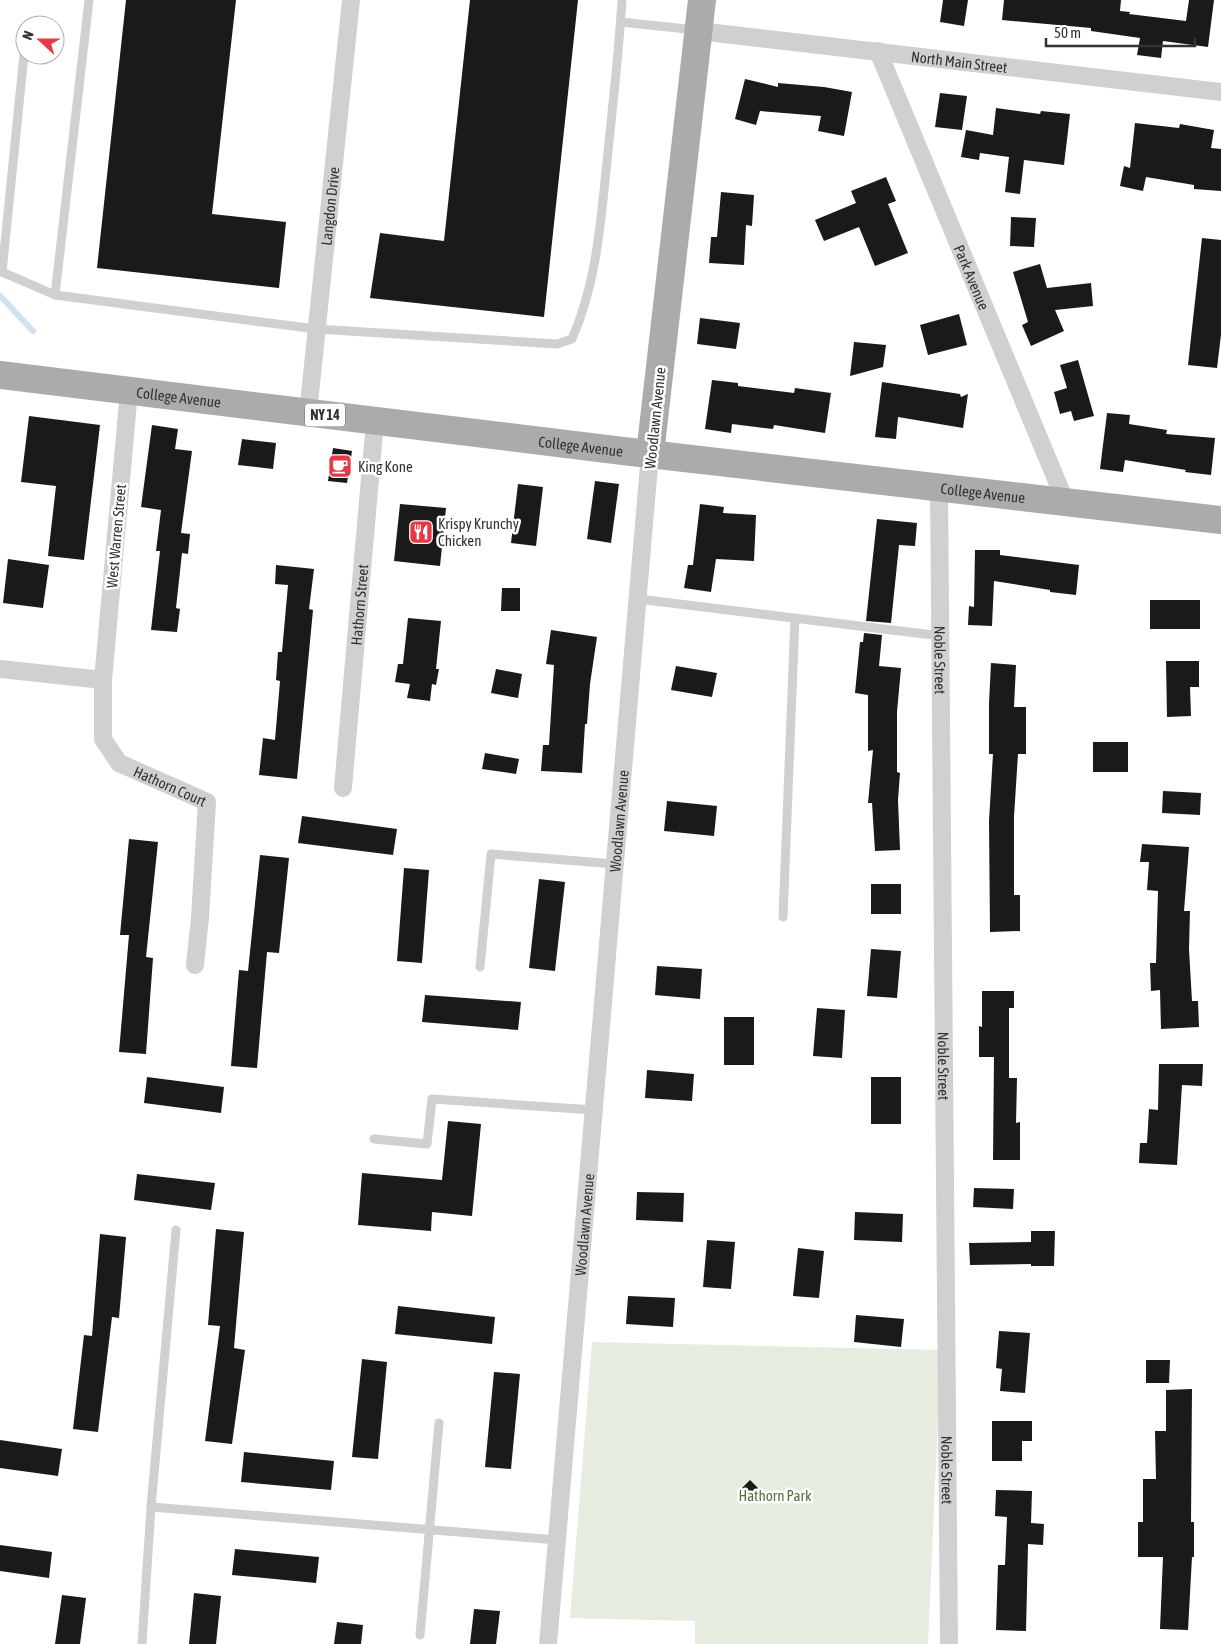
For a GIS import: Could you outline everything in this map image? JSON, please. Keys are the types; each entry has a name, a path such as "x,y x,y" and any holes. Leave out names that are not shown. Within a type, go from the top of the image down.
{"main road":[{"name":"Woodlawn Avenue","path":"650,454 702,0"},
{"name":"College Avenue","path":"0,376 1221,520"}],"street":[{"name":"Langdon Drive","path":"308,413 351,0"},
{"name":"North Main Street","path":"699,31 1221,92"},
{"name":"Park Avenue","path":"878,51 1066,503"},
{"name":"West Warren Street","path":"103,680 129,391"},
{"name":"Hathorn Street","path":"343,788 376,421"},
{"name":"Woodlawn Avenue","path":"548,1644 650,454"},
{"name":"Noble Street","path":"939,488 949,1644"},
{"path":"0,670 103,680"},
{"name":"Hathorn Court","path":"103,680 103,739 119,763 207,802 200,918 195,965"}],"lane":[{"path":"55,295 89,0"},
{"path":"23,65 1,271 55,295 316,329 557,344 572,339 581,319 590,290 599,237 622,0"},
{"path":"621,22 699,31"},
{"path":"638,599 941,636"},
{"path":"784,917 795,618"},
{"path":"480,967 491,854 615,864"},
{"path":"374,1139 427,1144 432,1099 594,1110"},
{"path":"142,1644 176,1230"},
{"path":"420,1635 439,1423"},
{"path":"152,1507 557,1540"}],"green space":[{"name":"Hathorn Park","path":"592,1342 941,1350 928,1644 695,1644 695,1621 570,1618"}],"building":[{"path":"126,0 236,0 212,214 286,222 279,288 97,268"},
{"path":"470,0 578,0 544,317 370,298 380,233 444,241"},
{"path":"943,0 968,0 964,26 940,22"},
{"path":"1004,0 1121,0 1120,11 1130,12 1129,14 1186,21 1189,0 1214,0 1208,47 1163,41 1161,58 1137,55 1140,38 1091,31 1091,28 1002,20"},
{"path":"745,79 778,87 778,83 824,87 852,92 844,136 818,131 821,116 760,111 756,125 735,119"},
{"path":"940,93 967,96 962,130 935,127"},
{"path":"996,108 1040,114 1041,111 1070,114 1064,165 1024,160 1020,194 1005,192 1009,157 980,153 979,160 961,157 966,130 993,135"},
{"path":"1135,123 1179,128 1180,124 1214,130 1211,148 1221,149 1221,191 1194,189 1194,185 1146,177 1143,191 1120,186 1124,166 1130,168"},
{"path":"886,177 896,201 888,204 908,253 875,266 859,227 824,241 815,220 856,203 851,191"},
{"path":"721,192 754,195 752,226 746,225 744,265 709,263 711,237 717,237"},
{"path":"1011,217 1036,218 1034,247 1010,246"},
{"path":"1202,238 1221,240 1221,335 1217,368 1188,365"},
{"path":"1040,264 1047,288 1091,283 1093,306 1055,310 1064,331 1031,346 1022,325 1028,322 1013,272"},
{"path":"959,314 967,345 928,355 920,325"},
{"path":"700,318 740,323 736,349 697,344"},
{"path":"854,342 886,345 883,367 850,376"},
{"path":"1078,360 1094,416 1074,421 1071,411 1060,414 1054,392 1067,388 1060,365"},
{"path":"712,380 738,383 738,386 794,393 795,388 831,393 825,433 774,425 773,429 732,424 731,433 705,429"},
{"path":"882,382 960,394 961,397 968,394 963,428 898,417 896,439 875,437"},
{"path":"1107,413 1130,415 1129,424 1167,430 1166,434 1215,438 1211,475 1185,472 1186,470 1125,460 1123,472 1100,469"},
{"path":"29,416 100,425 84,560 48,556 56,486 21,482"},
{"path":"152,425 178,429 175,449 192,451 181,533 190,534 188,554 182,553 176,608 180,609 177,632 151,630 160,551 156,551 161,510 141,507"},
{"path":"242,439 276,443 273,469 238,465"},
{"name":"King Kone","path":"333,448 352,451 347,483 328,481"},
{"path":"595,481 619,484 611,543 587,539"},
{"path":"518,484 543,487 536,546 511,543"},
{"path":"400,504 446,508 440,566 394,561"},
{"path":"700,504 724,507 723,513 756,515 754,561 716,559 711,592 684,588 688,565 693,565"},
{"path":"877,519 917,523 915,546 899,545 891,623 866,621"},
{"path":"975,550 1000,550 1000,555 1079,565 1076,595 994,581 992,626 968,625 969,606 974,607"},
{"path":"8,559 49,565 43,608 3,603"},
{"path":"276,565 314,569 309,609 313,610 297,779 259,775 263,738 275,740 280,681 276,680 278,652 282,652 288,585 275,584"},
{"path":"502,588 520,588 520,611 501,611"},
{"path":"1150,600 1200,600 1200,629 1150,629"},
{"path":"408,618 441,621 436,669 439,669 436,685 432,684 430,701 407,698 410,684 395,682 398,664 403,664"},
{"path":"551,630 597,637 590,684 587,724 585,724 582,773 541,771 543,745 549,745 554,665 546,664"},
{"path":"864,633 882,635 879,666 901,668 897,712 897,772 900,773 898,800 900,850 875,851 872,803 868,803 873,750 868,751 868,695 855,693 860,642 863,642"},
{"path":"1166,661 1199,661 1199,687 1190,687 1191,716 1167,717"},
{"path":"991,663 1016,665 1014,707 1026,707 1026,754 1018,754 1014,817 1014,895 1020,895 1020,931 990,932 989,821 993,754 989,754"},
{"path":"676,666 717,673 712,697 671,690"},
{"path":"496,669 522,674 518,698 491,693"},
{"path":"1093,742 1128,742 1128,772 1093,772"},
{"path":"485,753 519,759 516,774 482,769"},
{"path":"1163,791 1201,793 1200,815 1162,813"},
{"path":"667,801 717,806 714,836 664,831"},
{"path":"302,816 397,829 393,855 298,843"},
{"path":"129,839 158,842 146,957 153,958 146,1054 119,1052 129,935 120,935"},
{"path":"1142,844 1189,847 1184,911 1190,911 1189,949 1192,1001 1198,1001 1199,1027 1161,1029 1160,990 1151,991 1150,963 1156,963 1158,891 1147,890 1149,862 1140,862"},
{"path":"260,855 289,858 279,953 267,952 257,1068 231,1066 239,970 248,971"},
{"path":"404,868 429,870 422,963 397,961"},
{"path":"539,879 565,882 555,971 529,968"},
{"path":"871,884 901,884 901,914 871,914"},
{"path":"871,949 901,951 897,998 867,996"},
{"path":"657,966 702,969 700,999 655,995"},
{"path":"982,991 1014,991 1014,1008 1009,1008 1009,1078 1017,1078 1016,1123 1020,1122 1020,1160 993,1160 994,1057 979,1057 979,1026 982,1027"},
{"path":"425,995 521,1002 518,1030 422,1022"},
{"path":"817,1008 845,1010 842,1058 813,1056"},
{"path":"724,1017 754,1017 754,1065 724,1065"},
{"path":"1159,1064 1203,1064 1202,1086 1182,1085 1177,1165 1139,1163 1140,1143 1147,1143 1149,1109 1158,1110"},
{"path":"647,1070 694,1074 692,1101 645,1098"},
{"path":"147,1077 224,1087 221,1113 144,1103"},
{"path":"871,1077 901,1077 901,1124 871,1124"},
{"path":"448,1121 481,1124 472,1216 432,1212 431,1231 358,1225 362,1173 442,1180"},
{"path":"137,1174 215,1183 211,1210 134,1200"},
{"path":"974,1188 1014,1189 1013,1209 973,1207"},
{"path":"637,1192 684,1193 683,1222 636,1220"},
{"path":"855,1212 903,1214 902,1242 854,1240"},
{"path":"216,1229 244,1232 234,1348 245,1350 232,1444 205,1441 220,1326 208,1325"},
{"path":"1031,1231 1055,1231 1054,1266 1031,1266 1031,1264 970,1265 969,1243 1031,1242"},
{"path":"100,1234 126,1237 119,1318 112,1317 98,1432 73,1429 84,1335 92,1336"},
{"path":"707,1240 735,1242 731,1289 703,1287"},
{"path":"798,1248 824,1251 819,1298 793,1296"},
{"path":"628,1296 675,1298 673,1327 626,1324"},
{"path":"398,1306 495,1317 492,1344 395,1334"},
{"path":"856,1315 904,1319 901,1347 854,1342"},
{"path":"999,1331 1030,1333 1025,1393 1000,1391 1002,1369 996,1368"},
{"path":"362,1359 387,1362 378,1459 352,1457"},
{"path":"1146,1360 1170,1360 1169,1383 1146,1383"},
{"path":"494,1372 520,1374 511,1469 485,1467"},
{"path":"1192,1389 1191,1522 1194,1522 1194,1557 1192,1557 1188,1630 1160,1629 1163,1557 1138,1557 1138,1522 1143,1522 1143,1479 1156,1479 1155,1431 1166,1431 1166,1390"},
{"path":"992,1421 1032,1421 1032,1441 1022,1441 1022,1461 992,1461"},
{"path":"0,1440 62,1449 58,1476 0,1468"},
{"path":"244,1452 334,1461 331,1490 241,1482"},
{"path":"750,1480 762,1492 751,1503 739,1491"},
{"path":"996,1490 1032,1491 1031,1523 1044,1524 1043,1545 1028,1544 1026,1631 996,1630 998,1565 1005,1565 1007,1517 995,1516"},
{"path":"0,1545 52,1552 49,1578 0,1571"},
{"path":"235,1549 319,1557 316,1583 232,1575"},
{"path":"194,1593 221,1596 216,1644 189,1644"},
{"path":"62,1595 86,1598 80,1644 55,1644"},
{"path":"474,1609 500,1611 496,1644 470,1644"},
{"path":"337,1622 363,1625 361,1644 334,1644"}],"waterway":[{"path":"0,296 33,331"}],"place":[{"name":"King Kone","path":"340,466"},
{"name":"Krispy Krunchy Chicken","path":"421,532"}]}
